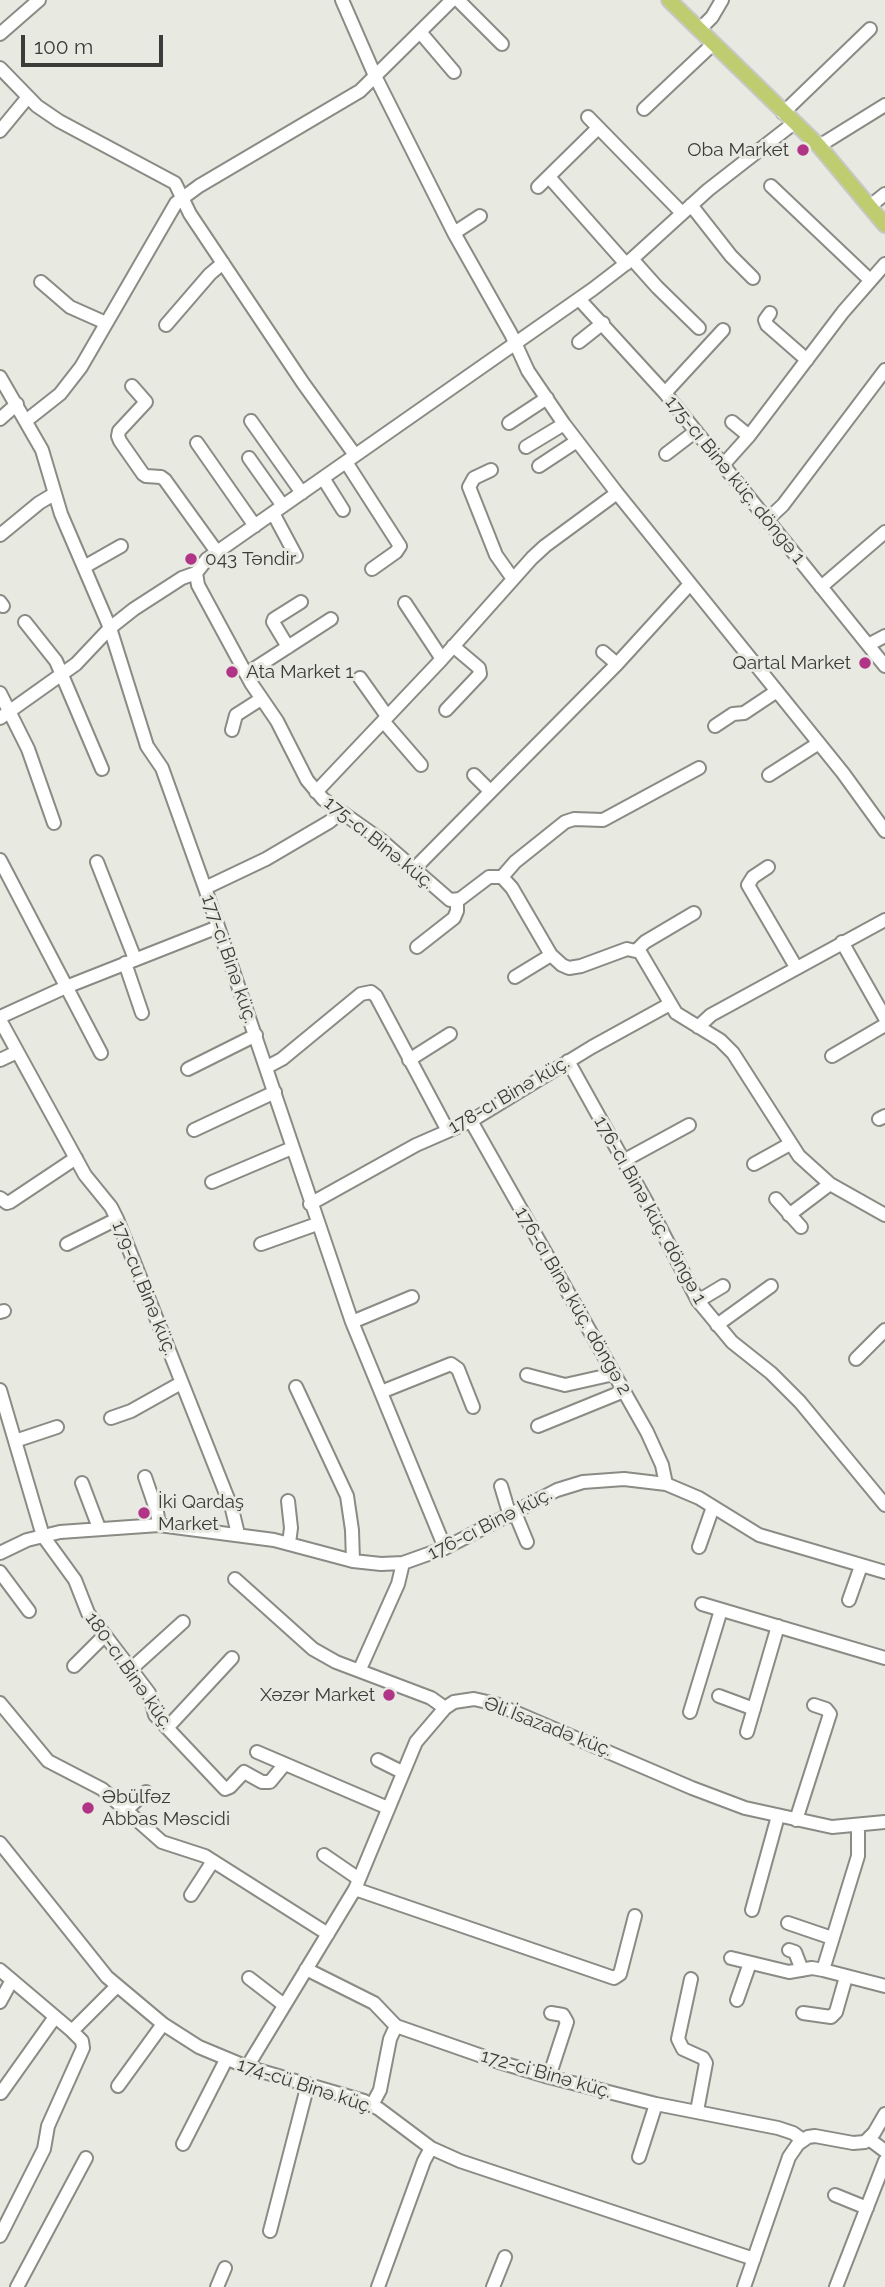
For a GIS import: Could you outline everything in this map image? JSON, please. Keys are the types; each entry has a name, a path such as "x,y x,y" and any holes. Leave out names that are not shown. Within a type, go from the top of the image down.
{"main road":[{"path":"669,0 819,146 885,225"}],"street":[{"path":"0,34 39,0"},
{"path":"342,0 376,78 454,233 516,344 528,371 617,494 819,743 885,831"},
{"path":"27,420 69,383 170,210 183,197 360,91 452,0"},
{"path":"458,0 502,44"},
{"path":"699,30 722,0"},
{"path":"5,715 63,674 110,628 134,609 196,573 202,563 217,552 516,344 629,261 789,118 870,29"},
{"path":"421,32 454,72"},
{"path":"644,109 713,44"},
{"path":"0,68 28,97 59,121 171,179 180,189 190,214 351,458 400,546 372,569"},
{"path":"0,131 28,97"},
{"path":"819,146 885,105"},
{"path":"588,117 686,209 753,278"},
{"path":"538,187 598,128"},
{"path":"549,177 629,261 699,328"},
{"path":"771,186 870,280"},
{"path":"870,206 885,194"},
{"path":"454,233 480,216"},
{"path":"166,325 210,274 223,263"},
{"path":"723,465 885,264"},
{"path":"41,282 71,307 106,323"},
{"name":"175-cı Binə küç. döngə 1","path":"579,299 666,393 885,666"},
{"path":"770,313 765,320 767,325 807,360"},
{"path":"579,342 603,323"},
{"path":"666,393 723,330"},
{"path":"768,519 783,505 885,370"},
{"name":"177-ci Binə küç.","path":"0,377 42,450 54,494 110,628 147,746 162,768 205,888 352,1322 446,1548"},
{"path":"132,386 146,402 119,431 120,441 146,477 161,477 165,480 217,552"},
{"path":"509,424 547,398"},
{"path":"0,419 17,404"},
{"path":"251,421 302,493"},
{"path":"732,422 749,436"},
{"path":"526,447 564,424"},
{"path":"666,454 696,431"},
{"path":"539,466 577,441"},
{"path":"197,443 255,526"},
{"path":"249,458 278,510 296,556"},
{"path":"491,470 474,478 469,487 496,555 513,579"},
{"path":"323,478 343,510"},
{"path":"0,535 38,503 54,494"},
{"path":"316,792 545,546 617,494"},
{"path":"821,587 885,532"},
{"path":"84,568 121,546"},
{"name":"175-cı Binə küç.","path":"196,573 198,585 246,674 277,721 316,792 340,813 381,840 447,898 457,900"},
{"path":"414,869 617,664 690,584"},
{"path":"288,647 273,622 301,601"},
{"path":"405,604 442,659"},
{"path":"246,674 331,619"},
{"path":"25,622 47,646 63,674 102,769"},
{"path":"868,645 885,636"},
{"path":"446,710 480,674 479,668 453,646"},
{"path":"603,652 617,664"},
{"path":"360,678 385,718 421,765"},
{"path":"715,726 733,714 744,713 777,691"},
{"path":"0,693 5,715 28,749 54,823"},
{"path":"232,730 236,715 261,699"},
{"path":"769,775 819,743"},
{"path":"502,877 515,862 565,822 574,819 603,820 699,768"},
{"path":"474,775 490,791"},
{"path":"205,888 266,859 340,813"},
{"path":"0,860 101,1053"},
{"path":"97,862 130,961 142,1013"},
{"path":"768,867 753,877 748,885 796,967"},
{"path":"417,947 454,918 457,900 489,877 502,877 512,888 551,955 562,965 575,968 618,951 637,950 694,913"},
{"path":"698,1027 711,1015 885,920"},
{"path":"0,1019 65,987 218,927"},
{"path":"842,942 885,1018"},
{"path":"637,950 679,1016 720,1040 733,1053 790,1144 805,1162 830,1184 885,1215"},
{"path":"515,976 551,955"},
{"path":"267,1067 282,1059 367,991 376,996 448,1131"},
{"name":"178-cı Binə küç.","path":"310,1204 416,1145 471,1121 568,1061 670,1004"},
{"name":"179-cu Binə küç.","path":"0,1019 89,1181 117,1219 232,1509 238,1534"},
{"path":"832,1056 885,1025"},
{"path":"409,1060 450,1034"},
{"path":"188,1069 256,1035"},
{"path":"0,1060 17,1052"},
{"name":"176-cı Binə küç. döngə 1","path":"568,1061 698,1301 733,1342 771,1373 800,1402 885,1505"},
{"path":"194,1130 275,1092"},
{"name":"176-cı Binə küç. döngə 2","path":"471,1121 647,1432 662,1465 666,1484"},
{"path":"623,1161 689,1125"},
{"path":"754,1164 790,1144"},
{"path":"212,1182 292,1148"},
{"path":"0,1198 10,1202 76,1158"},
{"path":"789,1215 830,1184"},
{"path":"776,1199 801,1227"},
{"path":"67,1244 117,1219"},
{"path":"261,1244 317,1224"},
{"path":"698,1301 723,1286"},
{"path":"717,1325 771,1286"},
{"path":"352,1322 412,1297"},
{"path":"856,1359 885,1330"},
{"path":"381,1392 452,1364 458,1369 473,1406"},
{"path":"527,1375 565,1385 614,1374"},
{"path":"111,1418 131,1411 181,1383"},
{"path":"296,1387 347,1496 354,1562"},
{"name":"180-cı Binə küç.","path":"0,1390 43,1536 72,1575 84,1606 149,1693 152,1711 225,1789 244,1772 262,1782 270,1782 284,1765"},
{"path":"538,1426 624,1391"},
{"path":"15,1441 57,1427"},
{"path":"145,1477 159,1525"},
{"name":"176-cı Binə küç.","path":"0,1553 27,1540 43,1536 99,1528 159,1525 238,1534 289,1544 354,1562 403,1563 446,1548 557,1490 583,1482 624,1479 666,1484 692,1495 759,1535 885,1572"},
{"path":"82,1483 99,1528"},
{"path":"501,1486 527,1542"},
{"path":"288,1501 291,1528 289,1544"},
{"path":"699,1546 713,1507"},
{"path":"360,1669 398,1584 403,1563"},
{"path":"849,1600 860,1566"},
{"path":"0,1572 29,1611"},
{"path":"235,1579 313,1649 337,1662 431,1698 445,1708 416,1742 357,1884 247,2067"},
{"path":"702,1604 885,1658"},
{"path":"690,1712 721,1610"},
{"path":"131,1669 183,1622"},
{"path":"747,1732 778,1626"},
{"path":"74,1666 105,1635"},
{"path":"167,1728 232,1658"},
{"path":"719,1696 754,1709"},
{"name":"Əli İsazadə küç.","path":"445,1708 464,1699 496,1704 723,1801 778,1816 832,1827 885,1822"},
{"path":"0,1703 48,1761 102,1789 162,1842 213,1861 328,1934"},
{"path":"796,1820 830,1714 826,1709 814,1705"},
{"path":"257,1752 388,1808"},
{"path":"378,1760 402,1772"},
{"path":"126,1810 146,1792"},
{"path":"752,1910 778,1816"},
{"path":"823,1970 858,1856 858,1825"},
{"name":"174-cü Binə küç.","path":"0,1843 116,1987 163,2024 200,2048 247,2067 372,2105 432,2148 501,2176 754,2259"},
{"path":"324,1855 357,1884 614,1978 620,1974 635,1916"},
{"path":"191,1895 213,1861"},
{"path":"788,1923 832,1937"},
{"path":"789,1950 795,1952 802,1970"},
{"path":"731,1958 789,1972 823,1970 885,1986"},
{"path":"737,2000 750,1963"},
{"name":"172-ci Binə küç.","path":"306,1969 374,2003 396,2026 549,2077 656,2104 778,2128 803,2140"},
{"path":"0,1970 72,2031 82,2041 83,2048 48,2126 44,2149 0,2236"},
{"path":"803,2013 831,2017 836,2012 846,1977"},
{"path":"249,1978 284,2005"},
{"path":"691,1979 679,2044 706,2063 697,2111"},
{"path":"0,2002 12,1980"},
{"path":"72,2031 116,1987"},
{"path":"549,2077 567,2022 563,2015 551,2013"},
{"path":"1,2093 55,2017"},
{"path":"118,2086 163,2024"},
{"path":"372,2105 380,2090 390,2039 396,2026"},
{"path":"183,2144 226,2060"},
{"path":"270,2231 308,2084"},
{"path":"639,2157 656,2104"},
{"path":"744,2287 789,2157 803,2140 815,2136 859,2143 869,2139 885,2114"},
{"path":"869,2139 885,2151"},
{"path":"378,2287 424,2161 432,2148"},
{"path":"17,2287 86,2158"},
{"path":"836,2287 885,2161"},
{"path":"835,2195 867,2208"},
{"path":"493,2287 505,2257"},
{"path":"217,2287 225,2269"}],"place":[{"name":"Oba Market","path":"803,150"},
{"name":"043 Təndir","path":"191,559"},
{"name":"Qartal Market","path":"865,663"},
{"name":"Ata Market 1","path":"232,672"},
{"name":"İki Qardaş Market","path":"144,1513"},
{"name":"Xəzər Market","path":"389,1695"},
{"name":"Əbülfəz Abbas Məscidi","path":"88,1808"}]}
